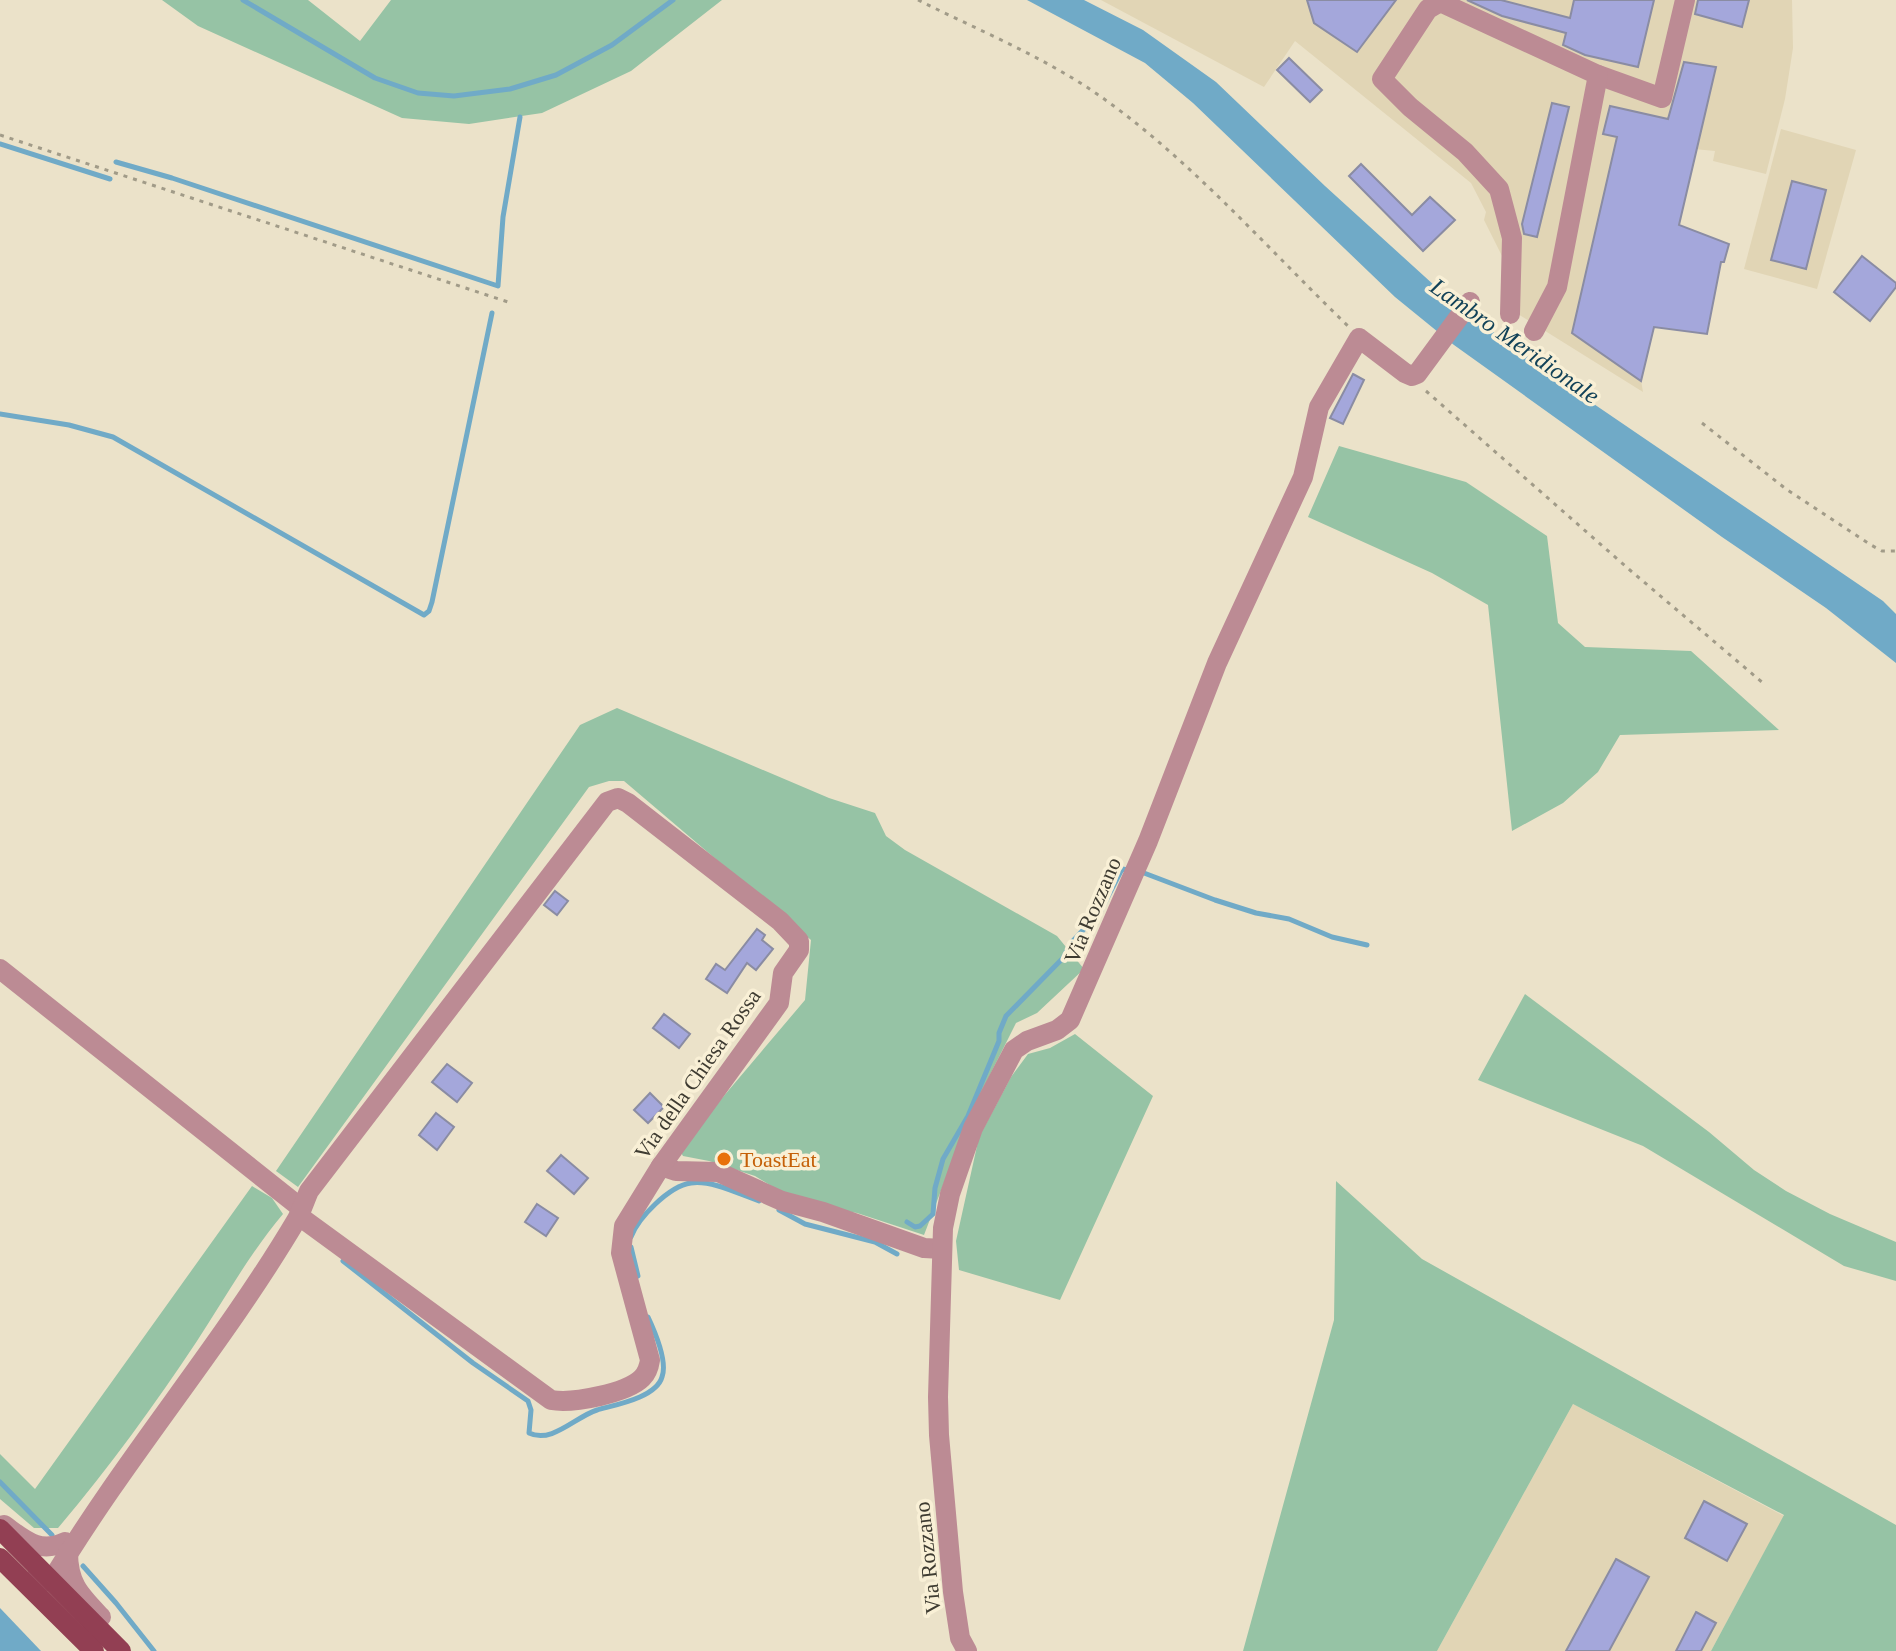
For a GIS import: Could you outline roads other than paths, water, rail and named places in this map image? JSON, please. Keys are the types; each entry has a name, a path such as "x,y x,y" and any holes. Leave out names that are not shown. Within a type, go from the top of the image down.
{"main road":[{"path":"0,1529 123,1651"},
{"path":"0,1558 93,1650"}],"street":[{"path":"1510,314 1512,238 1499,189 1465,152 1410,107 1382,79 1428,9 1440,2 1598,75 1662,98 1685,0"},
{"path":"1534,331 1557,287 1598,75"},
{"name":"Via Rozzano","path":"967,1651 960,1638 953,1592 939,1435 943,1228 950,1194 973,1128 1014,1050 1027,1041 1057,1030 1070,1020 1148,841 1217,663 1303,477 1319,407 1359,338 1412,376 1422,370 1470,302"},
{"name":"Via della Chiesa Rossa","path":"0,969 300,1212 545,1397 564,1402 624,1389 641,1380 648,1368 648,1351 620,1243 624,1226 661,1166 779,1003 783,973 800,944 780,921 628,803 618,798 606,803 309,1191 300,1212 211,1348 44,1576"},
{"path":"661,1166 676,1171 718,1172 782,1201 823,1212 924,1248 942,1249"},
{"path":"0,1522 27,1542 43,1547 66,1547 68,1572 73,1584 123,1651"},
{"path":"0,1558 44,1576 48,1595 93,1650"}],"water":[{"path":"1027,0 1084,0 1143,30 1216,82 1457,306 1588,400 1883,601 1896,614 1896,663 1826,608 1454,345 1395,297 1193,103 1145,63"},
{"path":"0,1608 41,1651 0,1651"}],"waterway":[{"path":"243,0 375,78 418,93 454,96 510,89 556,75 612,45 673,0"},
{"path":"116,162 498,286 503,217 520,117"},
{"path":"0,144 110,179"},
{"path":"0,414 69,425 113,437 424,615 432,602 492,313"},
{"path":"907,1222 915,1227 920,1226 933,1214 935,1188 943,1159 968,1116 1006,1016 1063,958 1071,943 1100,912 1122,869 1129,870"},
{"path":"1144,873 1215,900 1289,919 1332,937 1367,945"},
{"path":"631,1237 655,1204 682,1185 708,1184 759,1201"},
{"path":"779,1210 805,1224 875,1242 897,1254"},
{"path":"631,1247 638,1276"},
{"path":"343,1261 473,1363 528,1401 531,1410 529,1433 538,1435 555,1432 597,1410 634,1400 658,1384 663,1363 648,1317"},
{"path":"0,1482 52,1535"},
{"path":"83,1566 154,1651"}],"place":[{"name":"ToastEat","path":"724,1159"}],"water label":[{"name":"Lambro Meridionale","path":"1515,341"}]}
